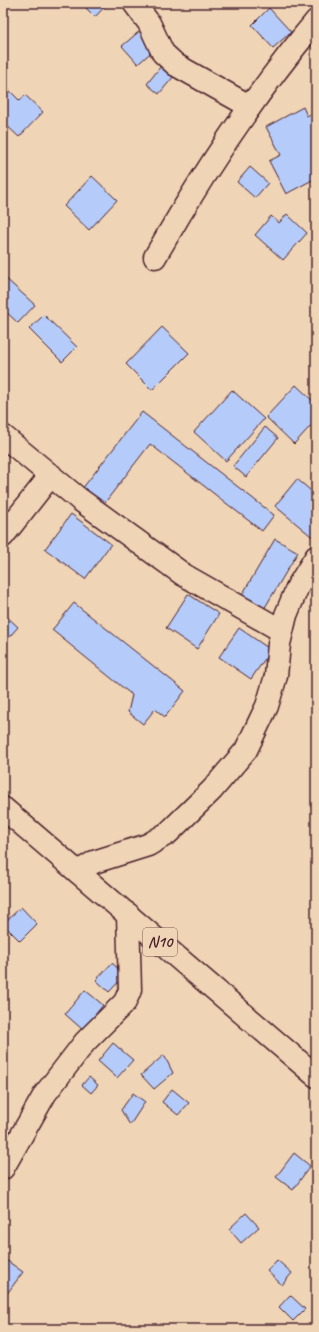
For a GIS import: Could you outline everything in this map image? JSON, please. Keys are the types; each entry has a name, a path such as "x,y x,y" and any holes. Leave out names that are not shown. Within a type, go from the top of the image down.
{"street":[{"path":"134,3 149,22 163,53 176,65 249,106"},
{"path":"155,257 187,201 249,106 316,21"},
{"path":"3,436 79,499 184,575 282,631"},
{"path":"3,536 51,475"},
{"path":"78,872 94,862 148,845 168,833 212,790 246,750 267,706 274,684 286,615 298,586 316,557"},
{"name":"N10","path":"3,808 316,1076"},
{"path":"3,1168 45,1094 85,1042 125,1002 130,990 128,914"}],"building":[{"path":"81,3 108,3 95,17"},
{"path":"269,8 291,32 273,48 252,25"},
{"path":"142,29 157,47 138,64 122,46"},
{"path":"161,66 174,76 159,94 147,84"},
{"path":"8,89 20,101 25,95 43,112 19,137 3,122 3,94"},
{"path":"303,107 307,116 315,111 316,114 316,178 286,194 269,161 281,155 266,127"},
{"path":"250,167 268,183 255,198 237,182"},
{"path":"92,176 117,200 89,230 64,206"},
{"path":"287,214 307,233 283,260 255,235 271,216 279,223"},
{"path":"3,276 35,305 18,323 3,309"},
{"path":"44,315 77,347 62,362 29,329"},
{"path":"162,327 189,353 152,390 126,364"},
{"path":"296,385 316,404 316,420 294,444 266,417"},
{"path":"232,390 264,419 226,461 194,432"},
{"path":"142,412 274,515 262,531 150,444 103,505 82,489"},
{"path":"265,427 278,438 246,477 233,466"},
{"path":"297,479 316,495 316,540 275,506"},
{"path":"71,514 111,544 85,579 45,549"},
{"path":"275,539 298,552 264,609 242,595"},
{"path":"188,594 219,614 197,649 166,628"},
{"path":"74,603 185,691 165,717 155,709 143,724 128,712 132,695 52,630"},
{"path":"3,613 18,627 3,644"},
{"path":"239,628 271,650 251,679 219,657"},
{"path":"316,799 316,812 310,806"},
{"path":"21,907 37,924 20,941 3,924"},
{"path":"112,963 125,975 109,992 96,980"},
{"path":"85,990 103,1005 83,1030 65,1014"},
{"path":"113,1043 133,1060 117,1078 98,1061"},
{"path":"164,1055 173,1073 154,1089 141,1075"},
{"path":"89,1077 98,1085 91,1093 82,1085"},
{"path":"172,1089 189,1103 178,1115 162,1102"},
{"path":"133,1093 145,1102 130,1125 121,1110"},
{"path":"294,1153 310,1166 293,1190 276,1177"},
{"path":"246,1213 259,1227 241,1243 229,1229"},
{"path":"6,1260 23,1272 3,1299 3,1264"},
{"path":"277,1260 292,1273 282,1285 267,1271"},
{"path":"290,1295 305,1309 293,1321 279,1307"}]}
